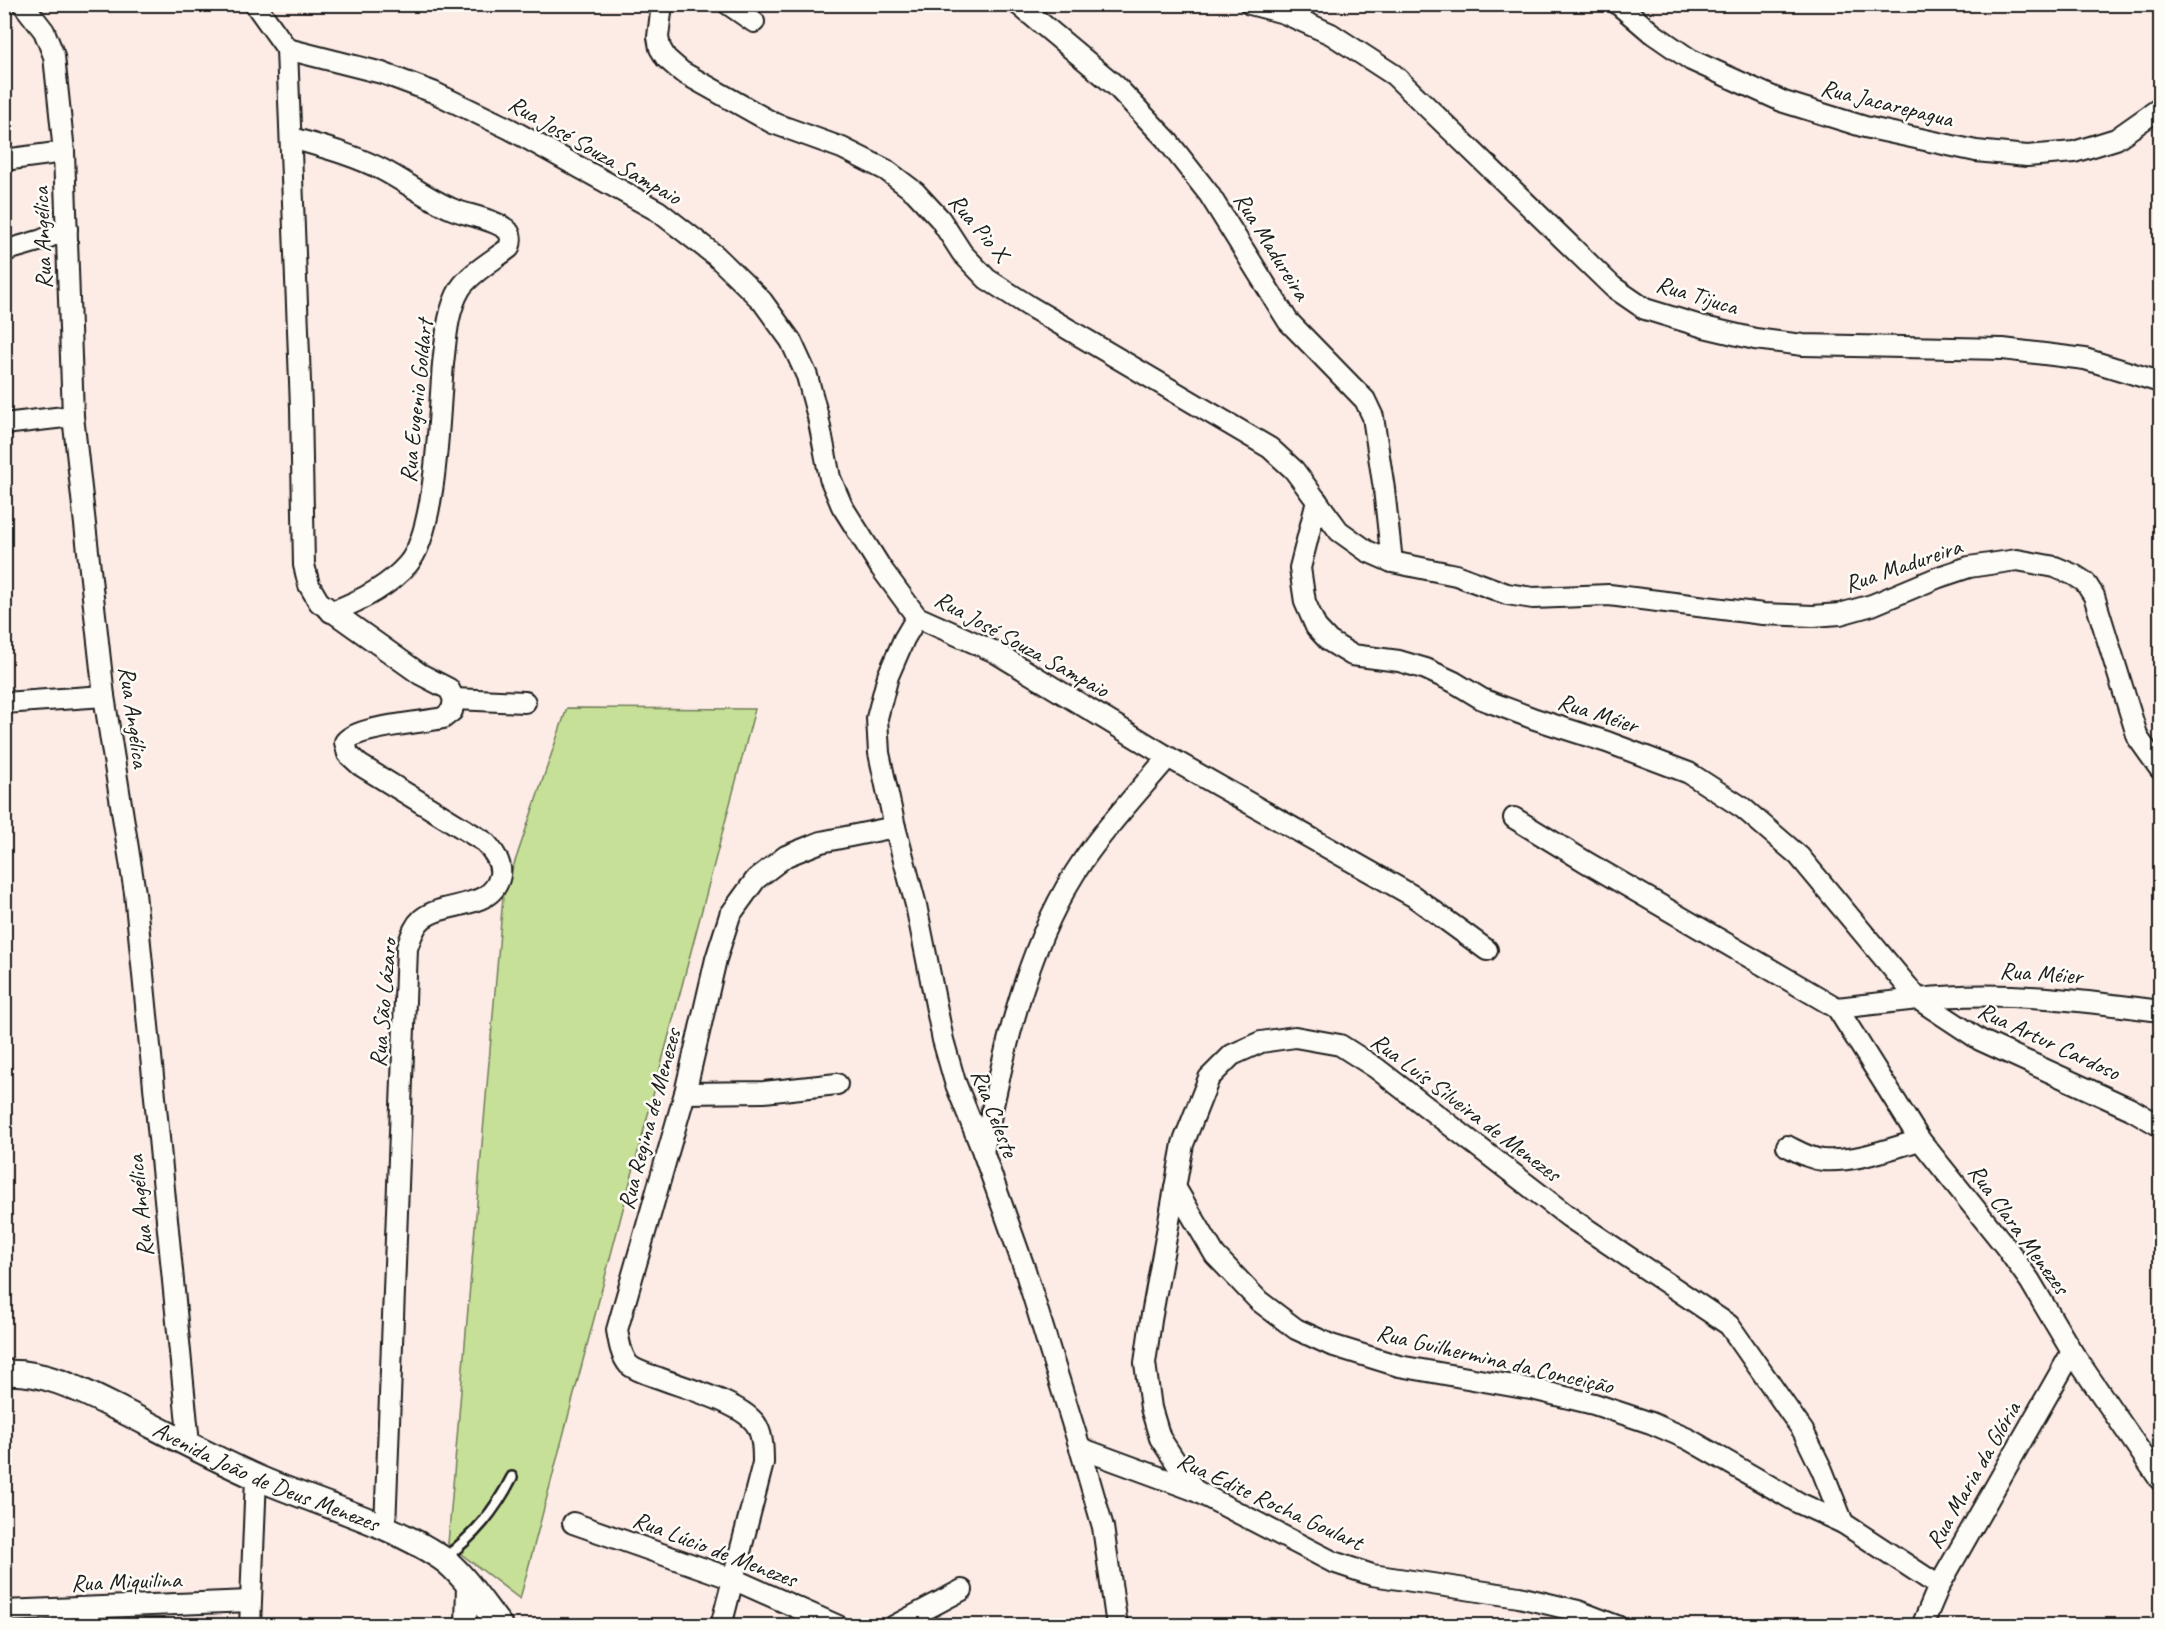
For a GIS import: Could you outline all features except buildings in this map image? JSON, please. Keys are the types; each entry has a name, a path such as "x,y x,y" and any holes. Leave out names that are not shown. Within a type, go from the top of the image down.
{"street":[{"name":"Rua Angélica","path":"23,4 44,30 54,56 64,152 73,416 104,696 135,893 189,1444"},
{"path":"255,4 287,49 301,408 304,565 309,585 319,603 420,674 449,688 454,699 525,702"},
{"name":"Rua Pio X","path":"662,4 658,37 660,48 674,66 773,123 842,148 886,170 921,199 940,219 962,253 987,279 1270,448 1294,470 1317,501"},
{"path":"728,4 754,22"},
{"name":"Rua Madureira","path":"1018,4 1116,86 1166,139 1209,194 1288,321 1365,400 1373,417 1392,562"},
{"name":"Rua Tijuca","path":"1250,4 1284,13 1331,34 1394,75 1613,287 1645,309 1682,321 1755,339 1803,345 2003,348 2085,360 2160,382"},
{"name":"Rua Jacarepagua","path":"1618,4 1652,33 1690,60 1784,102 1865,127 1976,151 2027,156 2074,152 2116,139 2160,108"},
{"name":"Rua José Souza Sampaio","path":"287,49 382,73 452,101 510,129 658,211 716,256 762,301 791,341 807,376 830,478 842,506 881,568 917,617 993,651 1168,757 1413,896 1487,950"},
{"name":"Rua Eugenio Goldart","path":"292,138 341,152 365,162 450,208 496,224 508,231 511,237 509,248 461,288 452,309 446,339 428,516 418,545 408,564 376,591 331,612"},
{"path":"4,160 64,152"},
{"path":"4,251 42,240 67,229"},
{"path":"4,424 73,416"},
{"name":"Rua Madureira","path":"1317,501 1339,531 1367,551 1392,562 1456,575 1507,594 1533,598 1609,595 1763,614 1813,616 1840,614 1872,605 1939,577 1993,562 2017,560 2055,567 2085,582 2094,596 2138,738 2160,769"},
{"name":"Rua Méier","path":"1317,501 1300,568 1305,602 1316,627 1329,641 1352,655 1399,661 1426,669 1482,699 1535,719 1608,742 1689,773 1743,808 1799,856 1918,999"},
{"name":"Rua Celeste","path":"917,617 904,639 888,676 877,718 879,753 895,827 916,905 943,1040 955,1082 983,1152 1025,1270 1080,1448 1103,1527 1118,1626"},
{"path":"4,703 104,696"},
{"name":"Rua São Lázaro","path":"385,1528 407,948 413,931 422,919 434,912 486,896 498,884 501,870 494,852 485,842 360,765 348,754 345,742 354,734 362,731 443,718 452,711 454,699"},
{"path":"983,1152 1011,1026 1033,962 1057,906 1084,860 1168,757"},
{"path":"1514,818 1837,1008"},
{"name":"Rua Regina de Menezes","path":"733,1579 763,1463 763,1445 758,1428 748,1414 734,1407 646,1374 630,1365 620,1348 617,1330 685,1094 716,959 730,915 756,879 786,856 821,842 895,827"},
{"name":"Rua Méier","path":"1837,1008 1954,995 2022,995 2160,1011"},
{"name":"Rua Artur Cardoso","path":"1918,999 1980,1040 2131,1109 2160,1126"},
{"name":"Rua Clara Menezes","path":"1837,1008 1920,1140 2005,1246 2030,1281 2072,1352 2160,1480"},
{"name":"Rua Luís Silveira de Menezes","path":"1194,1490 1160,1438 1151,1408 1145,1363 1183,1144 1209,1078 1232,1055 1261,1042 1295,1037 1340,1046 1376,1068 1569,1217 1729,1325 1803,1431 1822,1470 1843,1523"},
{"path":"685,1094 764,1092 837,1084"},
{"path":"1787,1146 1804,1155 1822,1160 1843,1159 1920,1140"},
{"name":"Rua Guilhermina da Conceição","path":"1175,1187 1215,1255 1259,1301 1296,1329 1331,1346 1399,1366 1536,1390 1594,1404 1651,1423 1688,1439 1799,1503 1843,1523 1939,1586"},
{"name":"Rua Maria da Glória","path":"1922,1626 1939,1586 2072,1352"},
{"name":"Avenida João de Deus Menezes","path":"4,1372 54,1380 256,1477 418,1543 443,1559 467,1584 500,1626"},
{"name":"Rua Edite Rocha Goulart","path":"1080,1448 1194,1490 1333,1562 1372,1575 1519,1597 1578,1611 1617,1626"},
{"path":"250,1626 256,1477"},
{"name":"Rua Lúcio de Menezes","path":"573,1523 733,1579 838,1626"},
{"path":"721,1626 733,1579"},
{"path":"466,1626 467,1584"},
{"path":"894,1626 962,1590"},
{"name":"Rua Miquilina","path":"4,1611 32,1618 250,1601"}],"lane":[{"path":"443,1559 463,1545 484,1524 500,1502 512,1477"}],"green space":[{"path":"567,708 755,709 520,1599 448,1544 503,897"}]}
